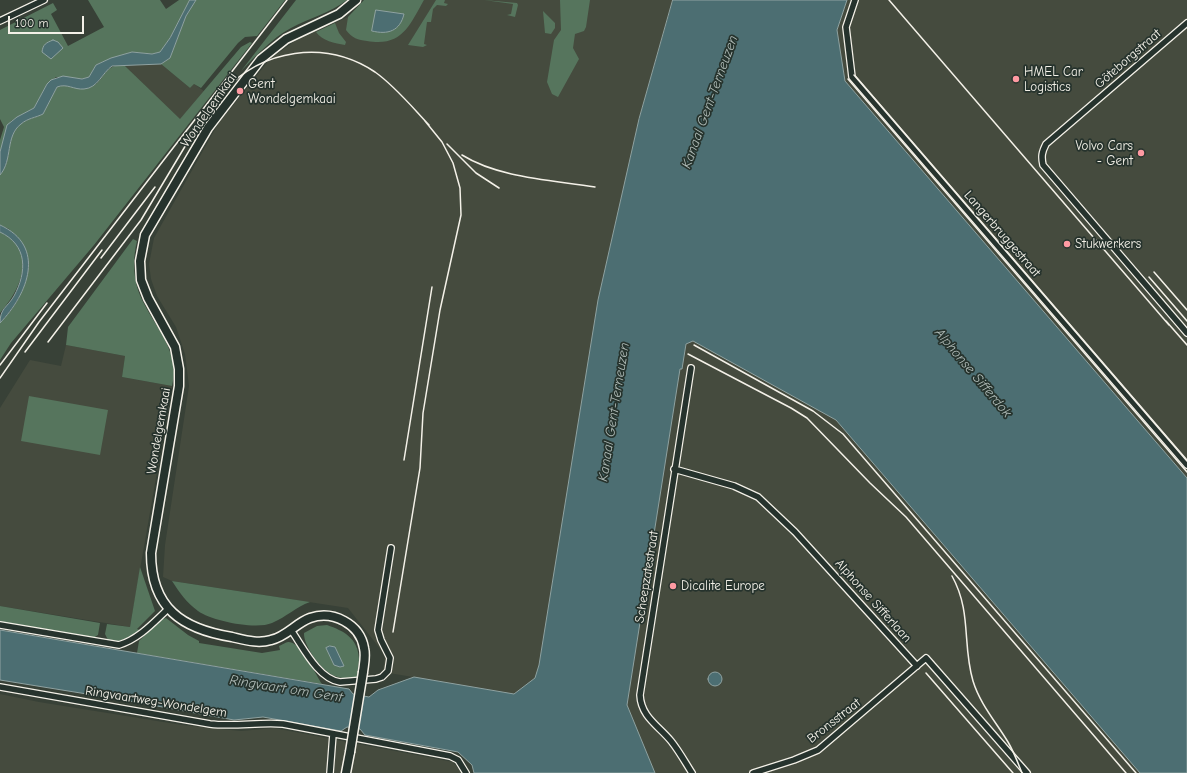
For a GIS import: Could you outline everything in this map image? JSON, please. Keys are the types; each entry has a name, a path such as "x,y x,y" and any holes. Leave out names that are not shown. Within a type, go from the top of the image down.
{"main road":[{"name":"Wondelgemkaai","path":"348,772 365,657 363,642 356,630 343,620 330,616 317,616 306,620 279,638 264,642 214,634 189,625 169,608 162,600 154,582 151,553 179,386 179,369 177,355 170,337 144,290 140,271 142,243 153,219 208,128 261,59 286,39 339,14 356,0"}],"street":[{"path":"0,21 44,0"},
{"name":"Langerbruggestraat","path":"855,0 846,27 852,77 1187,465"},
{"name":"Göteborgstraat","path":"1187,23 1046,144 1042,151 1043,165 1187,333"},
{"name":"Scheepzatestraat","path":"691,368 674,469 640,701 648,719 671,740 692,773"},
{"name":"Alphonse Sifferlaan","path":"674,469 734,486 758,497 795,532 917,666"},
{"path":"290,630 323,674 333,681 346,682 382,677 388,671 390,658 378,630 391,548"},
{"path":"0,625 119,645 129,642 137,637 169,608"},
{"path":"917,666 926,658 1027,773"},
{"name":"Bronsstraat","path":"753,773 794,760 818,750 917,666"},
{"name":"Ringvaartweg-Wondelgem","path":"0,687 210,724 225,726 270,723 333,734 450,756 458,760 466,773"},
{"path":"330,773 333,734"}],"shaded area":[{"path":"424,0 673,0 639,119 598,300 539,665 535,678 514,694 383,672 385,655 348,608 172,581 163,577 165,545 189,386 185,354 176,327 157,296 151,279 149,264 154,238 218,124 270,59 295,41 348,17 364,1 420,6"},
{"path":"847,0 1187,0 1187,478 845,81 837,30"},
{"path":"161,64 190,88 194,84 204,91 180,120 124,65"},
{"path":"693,341 836,420 1140,773 655,773 627,706 680,369 682,369 686,344"},
{"path":"66,345 125,356 122,377 172,386 130,627 0,606 0,408 30,360 61,366"},
{"path":"0,694 39,702 182,725 241,731 274,728 453,762 462,773 0,773"}],"green space":[{"path":"88,0 160,0 166,9 179,0 190,0 170,38 160,52 152,54 132,52 96,65 89,77 82,79 56,77 47,84 34,108 11,121 0,152 0,140 4,127 0,119 0,30 53,3 57,10 51,14 68,46 104,27"},
{"path":"196,0 285,0 257,36 245,37 238,43 201,88 194,84 190,88 161,64 170,58 186,16"},
{"path":"296,0 347,0 340,5 284,32 264,48 241,71"},
{"path":"364,0 424,0 409,26 403,32 396,38 389,41 379,42 358,39 353,37 346,30 348,17"},
{"path":"436,0 445,0 444,3 448,4 446,6 437,5 433,9 431,22 427,22 424,44 427,45 423,47 408,45"},
{"path":"484,0 517,3 518,5 515,17 507,15 511,14 513,4"},
{"path":"560,0 590,0 586,27 584,31 575,34 573,48 579,59 558,97 552,94 547,82 554,40 561,30"},
{"path":"543,11 555,23 555,28 551,34 545,33"},
{"path":"335,23 339,33 346,42 345,45 325,40 316,32"},
{"path":"250,42 252,43 94,245 11,343 0,360 0,323 12,309 20,296 29,264 9,229 0,225 0,175 7,162 11,141 16,129 26,120 43,114 57,87 91,87 100,80 108,70 117,65 124,65 180,119 241,47"},
{"path":"0,232 12,239 19,249 23,259 20,282 8,304 0,313"},
{"path":"133,239 137,241 134,266 136,284 143,302 169,348 174,373 172,386 122,377 125,356 66,345 68,327"},
{"path":"29,396 108,410 100,455 21,441"},
{"path":"140,567 155,611 137,629 140,630 125,642 108,640 105,634 107,624 130,627"},
{"path":"172,581 310,602 272,623 265,625 245,625 223,621 198,611 177,589"},
{"path":"0,606 100,623 98,635 93,638 0,622"},
{"path":"166,618 188,635 199,641 199,643 262,653 280,650 279,646 287,642 293,643 298,646 322,684 137,653 139,641 160,620"},
{"path":"327,625 349,636 356,646 359,659 357,678 343,678 332,675 315,659 307,645 304,633 317,626"}],"water":[{"path":"190,0 196,0 186,16 170,58 161,64 112,66 93,86 89,88 80,89 64,86 57,87 43,114 26,120 16,129 11,141 7,162 0,175 0,152 7,125 17,117 34,108 47,84 51,80 63,76 82,79 89,77 96,65 111,58 132,52 152,54 160,52 170,38"},
{"path":"673,0 847,0 837,30 845,81 1187,478 1187,773 1140,773 836,420 693,341 686,344 682,369 680,369 627,705 655,773 474,773 472,765 458,752 365,735 360,729 347,727 341,731 263,717 234,720 0,680 0,630 349,689 353,694 369,697 378,690 414,677 514,694 535,678 539,665 598,300 639,119"},
{"path":"376,10 404,14 400,24 396,28 388,32 378,32 372,31"},
{"path":"53,40 58,42 63,48 51,59 42,52 45,44"},
{"path":"0,225 15,234 24,245 28,258 28,271 25,285 18,298 0,323 1,314 14,296 23,269 20,252 16,244 9,237 0,232"},
{"path":"330,646 335,647 344,666 340,667 334,665 326,648"},
{"path":"715,672 720,674 722,679 720,684 715,686 710,684 708,679 710,674"}],"pier":[{"path":"100,689 110,691 109,697 106,696 106,699 100,698"}],"railway":[{"path":"0,378 39,322 287,0"},
{"path":"889,0 1169,325"},
{"path":"223,92 239,77 256,66 275,58 315,52 336,55 356,62 375,72 396,90 429,125"},
{"path":"854,75 1187,461"},
{"path":"848,79 1187,472"},
{"path":"393,632 420,468 423,413 440,310 461,215 460,188 453,163 442,142 425,121"},
{"path":"48,342 141,220 199,123"},
{"path":"447,144 476,173 499,188"},
{"path":"462,155 492,169 526,177 595,187"},
{"path":"101,258 155,187"},
{"path":"25,352 102,250"},
{"path":"1154,272 1187,310"},
{"path":"1149,277 1187,321"},
{"path":"404,460 432,287"},
{"path":"0,365 47,303"},
{"path":"1166,321 1187,345"},
{"path":"694,345 813,411 843,434 1136,773"},
{"path":"688,354 791,408 807,418 870,483 906,517 1126,773"},
{"path":"952,576 958,589 965,615 968,654 973,681 984,705 1010,746 1022,773"},
{"path":"926,673 1013,773"}],"place":[{"name":"HMEL Car Logistics","path":"1016,79"},
{"name":"Gent Wondelgemkaai","path":"240,91"},
{"name":"Volvo Cars - Gent","path":"1141,153"},
{"name":"Stukwerkers","path":"1067,244"},
{"name":"Dicalite Europe","path":"673,586"}],"water label":[{"name":"Kanaal Gent-Terneuzen","path":"710,102"},
{"name":"Alphonse Sifferdok","path":"973,373"},
{"name":"Kanaal Gent-Terneuzen","path":"614,412"},
{"name":"Ringvaart om Gent","path":"286,689"}]}
